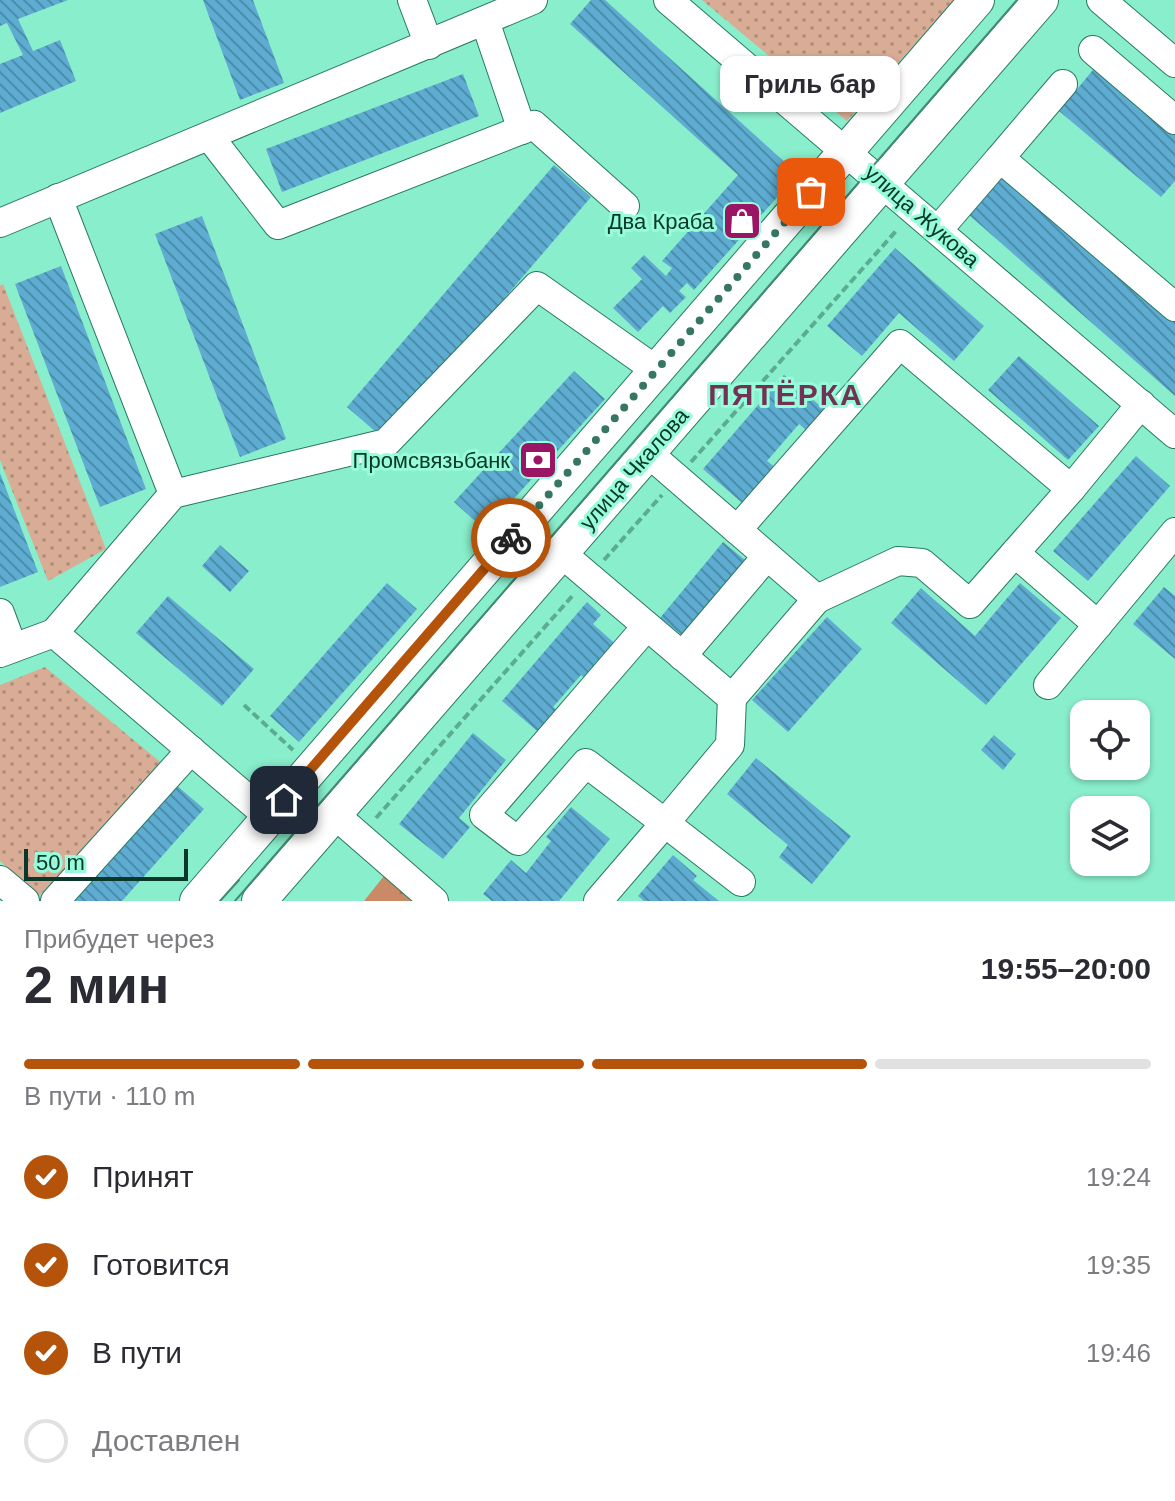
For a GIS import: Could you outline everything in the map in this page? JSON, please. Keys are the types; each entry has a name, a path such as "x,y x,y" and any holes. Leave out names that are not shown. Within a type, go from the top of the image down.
{"main road":[{"path":"197,901 977,0"},
{"name":"улица Чкалова","path":"259,901 1041,0"}],"street":[{"path":"412,0 429,45"},
{"path":"0,223 533,0"},
{"name":"улица Жукова","path":"668,0 1175,434"},
{"path":"1101,0 1175,63"},
{"path":"485,21 522,130"},
{"path":"1093,50 1175,120"},
{"path":"938,230 1063,84"},
{"path":"209,136 278,225 534,125 625,206"},
{"path":"1000,158 1175,307"},
{"path":"58,198 173,494"},
{"path":"0,613 6,650 54,633 173,494 386,443 537,286 656,370"},
{"path":"737,530 900,344 1071,489"},
{"path":"598,901 730,745 732,698 817,599 898,561 922,563 970,604 1141,404"},
{"path":"648,453 817,599"},
{"path":"1048,685 1098,625 1165,564 1175,532"},
{"path":"561,553 732,698"},
{"path":"1015,553 1098,625"},
{"path":"682,656 767,556"},
{"path":"647,626 484,815 518,841 586,763 741,882"},
{"path":"54,633 269,817"},
{"path":"55,901 191,750"},
{"path":"334,814 434,901"},
{"path":"0,880 25,901"}],"path":[{"path":"374,820 896,231 887,221"},
{"path":"244,705 301,757"}],"green space":[{"path":"384,876 412,901 364,901"}],"shaded area":[{"path":"702,0 954,0 847,121"},
{"path":"3,284 106,549 48,581 0,460 0,286"},
{"path":"45,667 164,765 39,896 0,861 0,685"}],"building":[{"path":"0,0 68,0 18,19 33,51 60,40 76,81 0,113 0,64 23,55 7,23 0,26"},
{"path":"203,0 253,0 284,83 240,100"},
{"path":"591,0 605,0 798,174 694,290 687,283 679,291 686,297 670,313 663,306 638,332 613,308 642,279 631,268 644,255 666,276 672,268 662,261 738,175 570,24"},
{"path":"1097,65 1175,130 1175,181 1161,197 1059,111"},
{"path":"835,67 851,81 845,88 829,74"},
{"path":"463,74 479,116 282,192 266,149"},
{"path":"554,165 591,197 384,439 347,407"},
{"path":"1005,172 1175,321 1175,396 968,214"},
{"path":"202,216 286,439 240,457 155,234"},
{"path":"895,248 984,326 954,361 899,313 862,356 827,326"},
{"path":"61,266 146,489 100,507 15,284"},
{"path":"1019,356 1099,426 1068,460 988,390"},
{"path":"574,371 605,399 485,530 454,502"},
{"path":"784,375 825,410 807,431 799,424 767,461 780,471 748,508 703,469"},
{"path":"1136,456 1170,486 1088,581 1053,551"},
{"path":"0,473 38,572 0,587"},
{"path":"723,542 745,560 683,636 660,618"},
{"path":"220,545 249,571 230,592 202,566"},
{"path":"387,583 417,609 299,742 270,716"},
{"path":"1020,583 1061,618 986,705 891,623 921,588 975,636"},
{"path":"1164,587 1175,596 1175,659 1133,624"},
{"path":"168,596 254,669 222,706 136,633"},
{"path":"587,602 601,615 593,624 621,649 592,684 581,675 553,707 562,714 543,736 502,701"},
{"path":"827,617 862,649 788,732 752,700"},
{"path":"473,733 506,760 459,818 470,827 443,859 399,824"},
{"path":"994,735 1016,754 1003,770 981,750"},
{"path":"756,758 851,836 812,884 779,857 788,845 727,794"},
{"path":"175,784 204,809 122,901 70,901"},
{"path":"571,807 610,839 559,901 492,901 483,894 511,860 526,873 551,841 546,837"},
{"path":"673,855 697,876 693,880 719,901 644,901 638,896"}],"tram line":[{"path":"235,901 1017,0"},
{"path":"220,901 239,880"}],"way so far":[{"path":"511,538 811,192"}],"place":[{"name":"Гриль бар","path":"811,192"},
{"name":"Два Краба","path":"742,221"},
{"name":"Промсвязьбанк","path":"538,460"}],"district":[{"name":"ПЯТЁРКА","path":"786,394"}],"route":[{"path":"284,800 511,538"}]}
